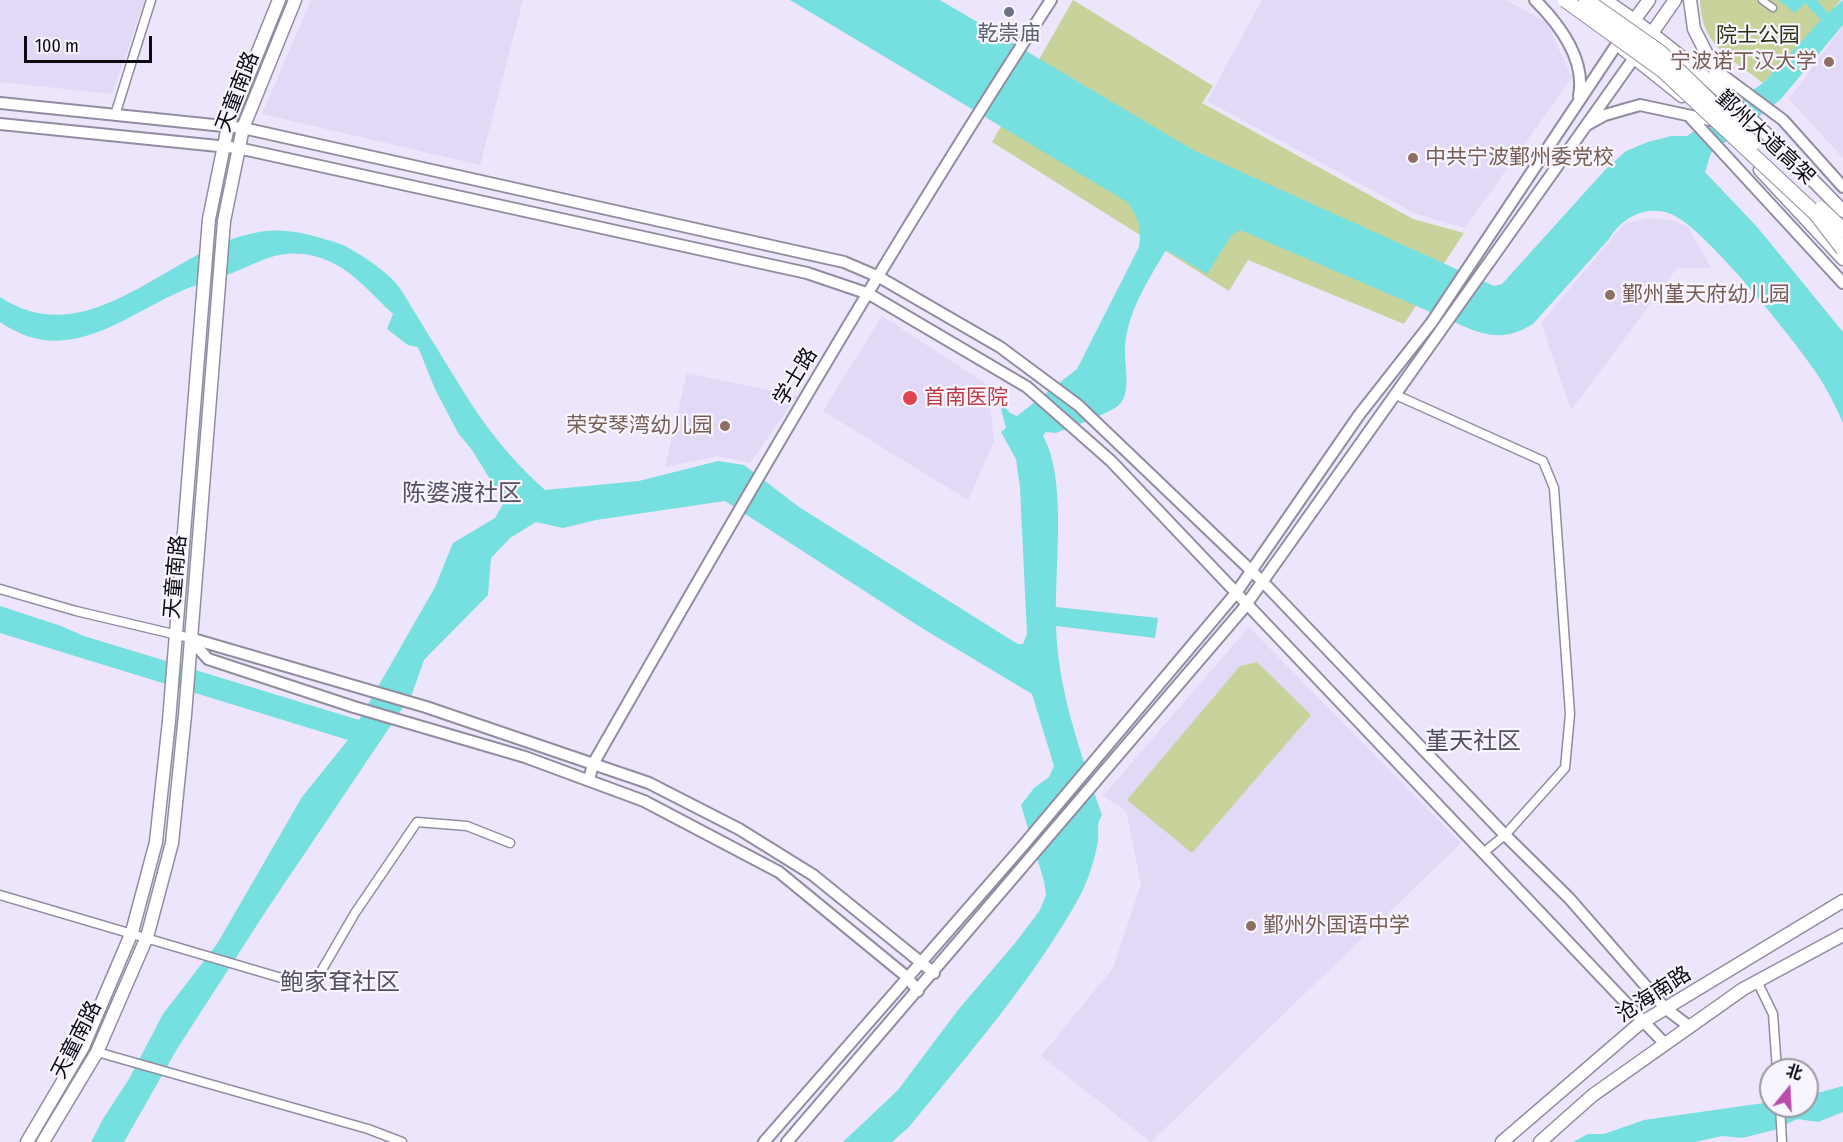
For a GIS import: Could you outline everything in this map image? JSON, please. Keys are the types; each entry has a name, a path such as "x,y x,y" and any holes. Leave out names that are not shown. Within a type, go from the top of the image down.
{"highway":[{"name":"鄞州大道高架","path":"1565,0 1662,70 1815,214 1843,249"},
{"name":"鄞州大道高架","path":"1586,0 1660,52 1843,230"}],"main road":[{"path":"27,1142 84,1047 132,932 156,842 176,635 209,219 228,126 279,0"},
{"name":"天童南路","path":"43,1142 97,1053 147,937 172,843 185,716 223,232 243,128 295,0"},
{"path":"1560,0 1710,120 1843,259"},
{"path":"1605,0 1635,20 1731,100 1843,211"},
{"path":"1617,44 1649,0"},
{"path":"1634,58 1675,0"},
{"path":"1690,0 1694,28 1731,100"},
{"name":"沧海南路","path":"1502,1142 1643,1022 1843,901"},
{"path":"1540,1142 1593,1095 1689,1027 1757,981 1843,935"}],"street":[{"path":"115,114 151,0"},
{"name":"学士路","path":"589,780 593,764 726,532 975,119 1051,0"},
{"path":"1524,0 1547,12"},
{"path":"1534,0 1547,12 1573,49 1581,83 1578,100"},
{"path":"1762,0 1773,8"},
{"path":"764,1142 1021,848 1236,593 1359,415 1432,322 1617,44"},
{"path":"787,1142 934,973 1247,604 1582,128 1634,58"},
{"path":"1713,67 1783,120 1843,186"},
{"path":"0,103 243,128 844,262 879,277 1000,347 1078,405 1263,582 1505,835 1569,898 1665,1008 1689,1027"},
{"path":"1582,128 1605,115 1640,105 1710,120"},
{"path":"1689,117 1843,282"},
{"path":"0,124 238,148 807,273 869,294 1027,387 1111,461 1665,1044"},
{"path":"1396,395 1543,461 1554,488 1570,714 1565,768 1505,835 1483,853"},
{"path":"0,589 176,635 208,659 354,707 525,757 644,801 779,872 907,976 918,991"},
{"path":"189,644 426,707 649,783 739,829 813,875 934,973"},
{"path":"0,895 132,932 312,987 355,913 417,822 467,826 510,843"},
{"path":"1757,981 1773,1014 1776,1058"},
{"path":"97,1053 368,1129 402,1142"},
{"path":"1781,1118 1782,1142"}],"shaded area":[{"path":"0,0 145,0 112,94 0,82"},
{"path":"311,0 523,0 480,165 262,114"},
{"path":"790,0 940,0 1195,151 1494,286 1502,284 1605,170 1626,151 1671,136 1687,136 1763,83 1821,20 1805,3 1795,13 1778,0 1817,0 1828,13 1843,0 1843,25 1780,100 1711,153 1705,172 1758,228 1843,332 1843,423 1815,371 1747,285 1704,239 1685,223 1662,211 1644,212 1627,219 1533,324 1517,332 1502,335 1470,329 1240,230 1231,236 1207,274 1166,250 1140,296 1130,321 1125,347 1126,386 1123,400 1114,409 1056,433 1046,432 1043,436 1055,473 1057,495 1056,607 1158,618 1155,638 1056,626 1066,698 1102,815 1098,825 1098,841 1091,868 1081,894 1063,925 1022,985 909,1127 892,1142 843,1142 898,1090 958,1010 1040,910 1046,895 1044,881 1021,805 1034,788 1049,777 1054,766 1032,694 925,630 725,501 596,520 563,528 536,522 510,538 491,558 488,595 424,660 412,694 266,911 177,1049 124,1142 91,1142 129,1079 163,1014 217,944 302,797 348,740 0,633 0,606 84,636 359,720 435,587 453,543 495,518 504,502 472,450 458,433 435,389 418,347 408,345 387,329 393,314 348,272 326,260 314,256 291,254 262,260 181,291 115,325 70,340 48,340 24,335 0,322 0,297 33,312 66,314 98,307 129,294 191,258 222,243 254,233 286,231 336,242 365,258 395,282 480,417 515,460 545,490 639,481 718,461 744,465 799,507 1008,638 1018,644 1023,644 1027,634 1020,487 1016,459 1001,432 1006,428 1001,409 1004,406 1010,413 1017,416 1077,369 1139,247 1140,234 1134,212 1127,202"},
{"name":"中共宁波鄞州委党校","path":"1262,0 1506,0 1546,22 1572,77 1465,228 1416,214 1207,101"},
{"name":"宁波诺丁汉大学","path":"1843,26 1843,158 1789,99"},
{"name":"鄞州堇天府幼儿园","path":"1649,218 1671,220 1688,227 1711,268 1677,268 1571,410 1541,323 1624,224"},
{"name":"首南医院","path":"882,316 988,385 994,442 968,500 823,411"},
{"name":"荣安琴湾幼儿园","path":"687,373 797,396 750,463 717,456 665,467"},
{"name":"鄞州外国语中学","path":"1249,627 1461,843 1151,1142 1041,1056 1113,968 1141,884 1126,811 1103,796"},
{"path":"1843,1086 1843,1112 1818,1122 1797,1119 1774,1130 1742,1138 1722,1136 1695,1142 1573,1142 1588,1134 1604,1134 1644,1120 1759,1104 1759,1118 1819,1118 1819,1093"}],"green space":[{"path":"1073,0 1213,86 1202,103 1413,219 1464,233 1404,324 1248,260 1229,291 992,142"},
{"name":"院士公园","path":"1700,0 1841,0 1763,83 1729,57 1712,40 1702,16"},
{"path":"1257,662 1311,715 1192,853 1127,800 1240,666"}],"place":[{"name":"乾崇庙","path":"1009,12"},
{"name":"宁波诺丁汉大学","path":"1829,62"},
{"name":"中共宁波鄞州委党校","path":"1413,158"},
{"name":"鄞州堇天府幼儿园","path":"1610,295"},
{"name":"首南医院","path":"910,398"},
{"name":"荣安琴湾幼儿园","path":"725,426"},
{"name":"鄞州外国语中学","path":"1251,926"}],"district":[{"name":"陈婆渡社区","path":"462,494"},
{"name":"堇天社区","path":"1473,742"},
{"name":"鲍家耷社区","path":"340,983"}]}
